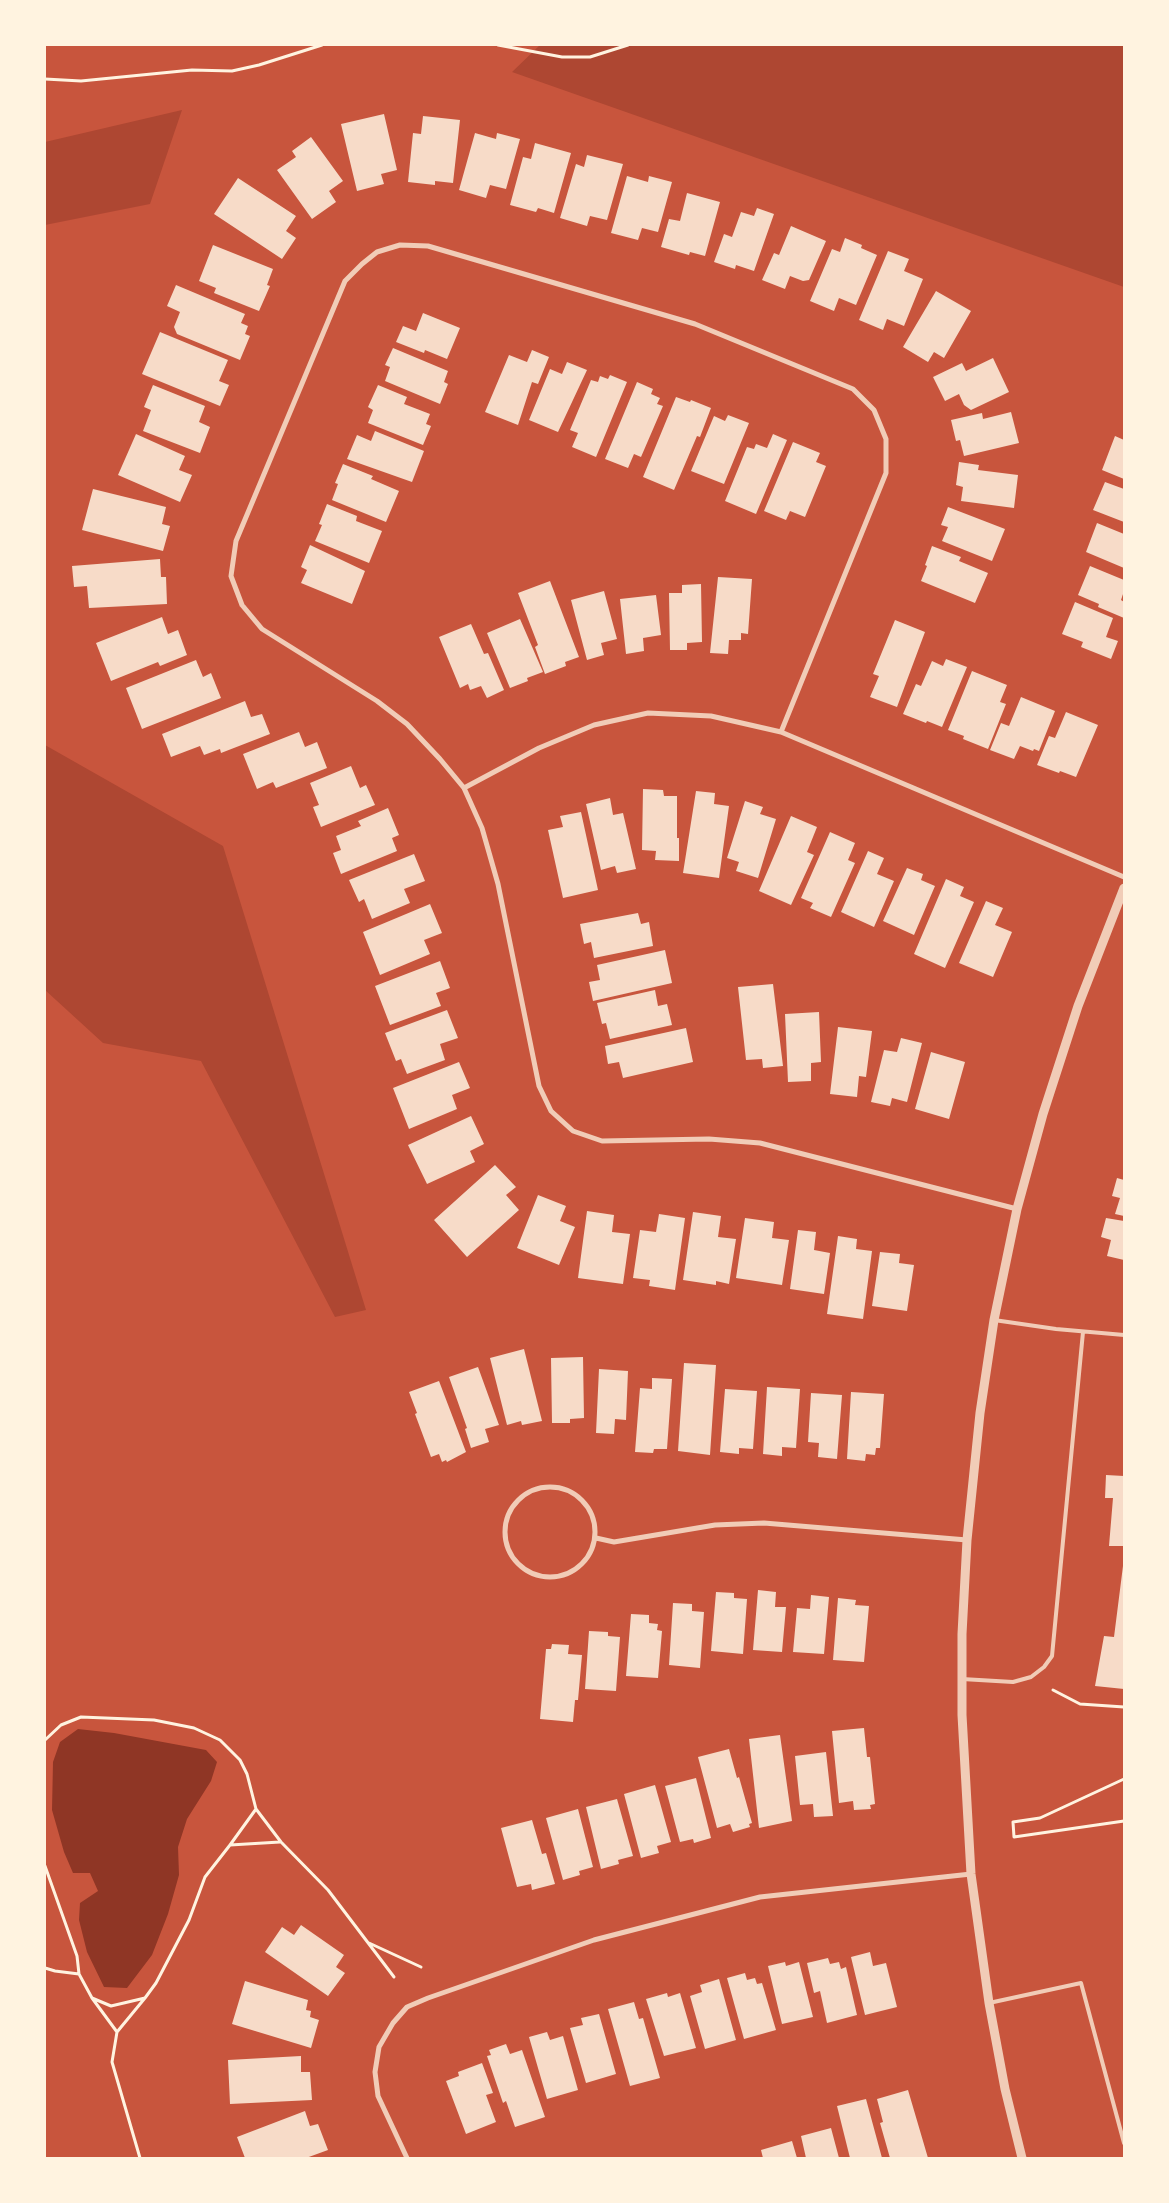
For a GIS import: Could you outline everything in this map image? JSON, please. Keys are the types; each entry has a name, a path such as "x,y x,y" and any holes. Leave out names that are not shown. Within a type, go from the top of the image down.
{"street":[{"path":"780,732 886,473 886,439 874,410 853,389 695,324 428,246 400,245 377,252 362,264 345,281 236,541 231,576 242,604 262,629 377,701 406,724 440,759 464,788 482,828 498,884 539,1086 551,1111 573,1131 602,1141 709,1139 760,1143 1017,1209"},
{"path":"464,788 539,748 594,725 648,713 711,716 780,732 1124,877"},
{"path":"1022,2158 1005,2089 989,2003 971,1874 962,1679 967,1540 980,1413 994,1320 1017,1209 1043,1114 1078,1006 1124,888"},
{"path":"543,1487 556,1487 568,1490 587,1505 592,1516 596,1538 586,1560 576,1569 553,1577 540,1576 518,1564 506,1542 505,1529 513,1506 521,1497 543,1487"},
{"path":"596,1538 614,1542 715,1525 764,1523 967,1540"},
{"path":"407,2158 378,2096 375,2072 379,2047 393,2023 407,2007 594,1940 760,1897 971,1874"}],"lane":[{"path":"994,1320 1083,1332 1124,1335"},
{"path":"962,1679 1014,1682 1031,1677 1044,1667 1052,1656 1083,1332"},
{"path":"989,2003 1081,1983 1124,2143"}],"path":[{"path":"45,80 81,81 192,70 232,71 259,66 322,45"},
{"path":"498,45 562,57 590,57 628,45"},
{"path":"1053,1690 1080,1704 1124,1707"},
{"path":"45,1740 61,1725 81,1717 154,1720 194,1728 220,1740 240,1760 247,1774 256,1809 281,1842 328,1890 394,1977"},
{"path":"1124,1779 1040,1818 1013,1822 1014,1837 1124,1821"},
{"path":"140,2158 112,2062 117,2032 156,1983 185,1928 205,1877 256,1809"},
{"path":"230,1845 281,1842"},
{"path":"45,1866 77,1956 79,1974 92,1998 117,2032"},
{"path":"368,1943 421,1967"},
{"path":"45,1968 79,1974"},
{"path":"92,1998 111,2006 145,1998"}],"shaded area":[{"path":"540,45 1124,45 1124,287 512,72"},
{"path":"182,110 150,204 45,225 45,142"},
{"path":"45,745 223,846 366,1310 335,1317 201,1061 103,1043 45,990"},
{"path":"78,1729 114,1733 206,1750 217,1762 211,1781 187,1819 178,1847 179,1875 168,1914 152,1955 127,1988 104,1987 87,1952 79,1920 80,1903 98,1891 90,1873 73,1873 64,1852 52,1810 53,1762 60,1742"}],"building":[{"path":"384,114 397,170 381,174 384,184 357,191 341,124"},
{"path":"423,116 460,120 453,183 435,181 435,185 408,182 413,133 421,134"},
{"path":"475,133 496,139 497,133 520,139 506,189 490,185 486,198 459,190"},
{"path":"311,137 343,181 329,191 336,202 312,219 277,170 296,157 292,151"},
{"path":"535,143 571,153 554,213 538,208 536,212 510,205 523,157 531,159"},
{"path":"587,155 623,164 607,220 590,216 587,226 560,218 576,164 584,167"},
{"path":"627,176 648,182 649,176 672,182 658,232 642,228 638,240 611,233"},
{"path":"238,178 296,216 286,231 296,238 282,259 214,214"},
{"path":"687,193 720,202 705,256 690,252 689,255 661,247 669,219 680,221"},
{"path":"757,208 774,214 754,271 736,265 735,269 714,262 724,234 732,237 741,212 754,216"},
{"path":"791,226 826,241 809,280 803,281 790,276 785,289 762,280 774,253 779,255"},
{"path":"845,238 862,245 861,248 877,255 856,305 839,298 834,311 810,301 832,249 840,252"},
{"path":"213,245 273,269 267,285 270,286 259,311 214,293 216,288 199,281"},
{"path":"888,251 909,259 904,271 923,279 904,326 887,319 883,330 859,320"},
{"path":"176,285 245,314 241,323 248,326 245,334 250,336 240,360 177,334 174,327 180,312 167,306"},
{"path":"936,291 971,311 944,358 934,352 928,362 903,347"},
{"path":"423,313 460,328 447,359 425,350 424,353 396,342 403,326 416,331"},
{"path":"160,332 228,360 219,381 229,385 220,406 142,374"},
{"path":"393,348 448,371 444,382 448,384 440,404 385,381 390,367 385,365"},
{"path":"532,350 549,357 538,384 532,382 518,425 485,412 509,355 527,362"},
{"path":"993,358 1009,392 971,410 964,405 959,394 945,401 933,377 962,363 966,371"},
{"path":"567,362 587,370 558,432 529,420 550,369 562,374"},
{"path":"610,375 627,382 596,457 572,447 578,433 570,430 591,380 598,382 600,376 608,379"},
{"path":"637,382 653,389 651,394 660,398 657,404 663,406 641,457 634,454 628,468 605,459"},
{"path":"153,385 205,406 199,422 210,427 200,453 143,431 151,410 144,407"},
{"path":"378,385 407,397 404,404 430,414 426,424 431,426 423,445 368,423 373,410 368,407"},
{"path":"676,397 690,402 691,400 711,408 700,437 697,436 674,490 643,477"},
{"path":"1011,412 1019,443 964,456 960,440 956,441 951,420 982,413 983,419"},
{"path":"728,415 749,423 724,484 691,471 714,416 725,421"},
{"path":"375,431 424,451 412,482 347,459 357,435 371,441"},
{"path":"136,434 185,456 179,470 192,475 180,502 118,475"},
{"path":"773,434 787,440 756,514 725,501 747,447 754,449 756,444 767,448"},
{"path":"1115,436 1124,440 1124,479 1102,470"},
{"path":"793,442 820,453 816,462 826,466 805,517 790,511 786,520 764,511"},
{"path":"959,462 979,465 978,470 1018,475 1014,508 961,501 963,487 956,485"},
{"path":"343,464 373,476 371,479 399,491 386,522 332,500 338,484 335,483"},
{"path":"1105,482 1124,489 1124,522 1093,510"},
{"path":"93,489 166,507 162,524 170,526 163,551 82,530"},
{"path":"327,504 357,516 356,521 382,531 369,563 315,541 322,525 319,524"},
{"path":"948,507 1005,529 992,561 942,541 948,527 941,525"},
{"path":"1097,523 1124,534 1124,568 1086,552"},
{"path":"310,545 365,571 352,604 301,583 307,570 301,567"},
{"path":"932,546 961,557 959,561 988,573 975,603 921,581"},
{"path":"160,559 161,577 166,577 167,604 89,608 87,586 74,587 72,566"},
{"path":"1090,566 1124,580 1124,591 1121,600 1124,602 1124,618 1098,607 1099,604 1078,595"},
{"path":"718,577 752,579 748,634 741,633 741,640 729,640 728,654 710,653"},
{"path":"550,581 579,657 565,662 566,666 545,674 535,647 538,645 518,593"},
{"path":"701,584 702,642 687,643 687,650 670,650 669,593 682,593 682,585"},
{"path":"604,591 617,639 601,643 604,655 587,660 571,600"},
{"path":"656,595 661,635 643,638 644,651 626,654 620,599"},
{"path":"1075,602 1113,618 1106,637 1118,641 1111,659 1081,647 1083,642 1062,634"},
{"path":"162,617 168,634 178,630 187,655 160,666 158,662 111,681 96,643"},
{"path":"520,619 543,672 527,678 528,681 510,688 487,633"},
{"path":"895,620 925,632 897,707 870,697 879,676 873,674"},
{"path":"471,624 484,654 488,653 504,690 487,698 481,686 470,690 468,684 460,688 439,637"},
{"path":"946,659 967,667 942,727 903,714 916,684 921,686 932,661 943,666"},
{"path":"196,660 203,677 211,673 221,698 142,729 126,688"},
{"path":"972,671 1007,685 1000,702 1006,704 988,749 963,739 964,736 948,730"},
{"path":"1021,697 1055,711 1039,751 1034,749 1033,751 1020,746 1014,759 990,750 1001,723 1009,726"},
{"path":"245,701 251,717 262,714 270,734 221,753 220,749 204,755 200,746 171,757 162,734"},
{"path":"1066,712 1098,725 1076,777 1037,765 1049,736 1055,738"},
{"path":"299,732 305,747 317,742 327,768 276,788 273,782 257,789 243,754"},
{"path":"351,766 360,788 366,785 375,805 321,827 313,807 319,805 310,783"},
{"path":"643,789 663,790 664,796 677,796 679,861 655,860 656,851 642,850"},
{"path":"696,791 715,793 714,804 729,806 719,878 683,873"},
{"path":"610,798 613,815 623,813 636,869 617,873 615,866 601,870 586,804"},
{"path":"745,801 763,807 760,814 776,819 758,878 736,871 739,862 727,858"},
{"path":"388,808 399,835 392,838 397,851 341,874 333,853 341,850 336,836 361,826 358,821"},
{"path":"581,812 598,890 563,898 548,830 563,827 560,816"},
{"path":"791,816 817,827 807,852 814,855 791,905 759,891"},
{"path":"830,832 855,843 848,860 855,863 831,917 810,908 813,903 801,898"},
{"path":"868,851 884,858 877,874 894,881 874,927 841,912"},
{"path":"414,854 425,881 404,889 410,903 372,919 364,899 359,902 349,880"},
{"path":"907,868 923,874 921,880 935,886 914,935 883,921"},
{"path":"946,879 964,887 960,896 974,902 945,968 914,954"},
{"path":"986,901 1003,908 995,925 1012,932 993,977 959,963"},
{"path":"430,904 442,933 424,940 430,954 380,975 363,932"},
{"path":"638,913 641,924 649,922 653,946 594,958 591,942 584,944 580,924"},
{"path":"665,950 672,983 593,1001 589,982 600,980 597,965"},
{"path":"440,961 450,988 436,993 441,1006 390,1025 375,986"},
{"path":"773,984 783,1066 763,1068 762,1059 746,1060 738,987"},
{"path":"655,990 658,1006 667,1004 672,1025 610,1039 606,1023 602,1024 597,1003"},
{"path":"447,1010 458,1038 440,1044 445,1060 407,1074 401,1059 396,1061 385,1033"},
{"path":"819,1012 821,1062 811,1063 811,1081 788,1082 785,1014"},
{"path":"838,1027 872,1031 866,1077 859,1076 857,1097 830,1094"},
{"path":"686,1028 693,1062 623,1078 619,1062 608,1064 605,1046"},
{"path":"901,1038 922,1043 907,1102 892,1098 890,1106 871,1102 884,1050 897,1052"},
{"path":"931,1052 965,1062 949,1119 915,1109"},
{"path":"459,1062 470,1088 452,1095 457,1109 409,1129 393,1088"},
{"path":"471,1116 484,1144 470,1151 475,1162 427,1184 408,1145"},
{"path":"495,1165 516,1187 506,1195 519,1210 467,1257 434,1220"},
{"path":"1117,1178 1124,1180 1124,1216 1115,1214 1120,1198 1112,1196"},
{"path":"538,1195 566,1206 560,1221 575,1227 559,1265 517,1248"},
{"path":"587,1211 614,1215 612,1232 630,1234 623,1284 578,1278"},
{"path":"693,1212 721,1216 718,1237 736,1239 729,1284 716,1281 716,1285 683,1280"},
{"path":"659,1214 685,1218 675,1290 649,1286 650,1280 633,1278 640,1230 656,1232"},
{"path":"745,1218 774,1222 772,1238 789,1240 782,1285 736,1278"},
{"path":"1106,1218 1124,1221 1124,1260 1107,1256 1111,1240 1101,1237"},
{"path":"798,1230 816,1232 814,1250 830,1253 824,1294 790,1289"},
{"path":"838,1236 857,1239 856,1249 872,1251 863,1319 827,1314"},
{"path":"880,1252 900,1254 899,1263 914,1265 907,1311 872,1306"},
{"path":"524,1349 542,1421 522,1425 521,1421 507,1425 490,1358"},
{"path":"583,1357 584,1418 570,1419 570,1423 552,1423 551,1358"},
{"path":"684,1363 716,1365 710,1455 678,1451"},
{"path":"478,1367 499,1425 485,1429 489,1442 471,1448 465,1429 467,1428 449,1377"},
{"path":"599,1369 628,1371 626,1420 615,1419 614,1434 596,1433"},
{"path":"652,1378 672,1379 667,1449 654,1449 653,1453 635,1452 640,1388 652,1389"},
{"path":"439,1381 466,1452 447,1462 446,1460 442,1462 439,1454 431,1457 409,1392"},
{"path":"767,1387 800,1389 796,1448 782,1447 782,1456 763,1454"},
{"path":"725,1389 757,1391 753,1449 739,1448 739,1454 720,1452"},
{"path":"851,1392 884,1394 880,1448 876,1448 875,1455 866,1454 865,1461 847,1459"},
{"path":"811,1393 842,1395 837,1459 818,1457 819,1443 808,1442"},
{"path":"1106,1475 1124,1476 1124,1546 1109,1546 1113,1498 1105,1498"},
{"path":"1123,1566 1124,1689 1095,1686 1104,1636 1114,1637"},
{"path":"758,1590 776,1592 775,1607 786,1607 782,1652 753,1650"},
{"path":"716,1592 734,1593 734,1598 747,1599 743,1654 711,1651"},
{"path":"811,1595 829,1597 824,1654 793,1652 797,1608 810,1609"},
{"path":"838,1598 856,1600 855,1605 869,1606 864,1662 833,1660"},
{"path":"673,1603 692,1604 692,1611 704,1612 700,1668 669,1665"},
{"path":"631,1614 649,1615 649,1623 658,1624 657,1630 662,1631 658,1678 626,1676"},
{"path":"589,1631 608,1632 608,1636 620,1637 616,1691 585,1689"},
{"path":"552,1644 569,1645 568,1654 582,1655 578,1700 575,1700 573,1722 540,1719 546,1649 551,1649"},
{"path":"864,1728 867,1757 870,1757 875,1804 870,1805 871,1809 854,1810 853,1801 839,1803 832,1731"},
{"path":"780,1735 792,1821 759,1828 749,1739"},
{"path":"729,1749 752,1823 749,1824 750,1827 733,1832 730,1824 717,1828 698,1757"},
{"path":"826,1752 833,1816 814,1817 813,1804 800,1805 795,1756"},
{"path":"696,1778 711,1838 694,1843 693,1839 680,1842 665,1786"},
{"path":"655,1785 671,1842 657,1846 659,1853 641,1858 624,1794"},
{"path":"617,1799 633,1856 618,1860 619,1864 601,1869 586,1807"},
{"path":"578,1809 593,1867 579,1871 580,1875 563,1880 546,1818"},
{"path":"532,1820 542,1854 546,1853 555,1884 532,1890 531,1884 517,1887 501,1828"},
{"path":"301,1925 344,1955 336,1967 345,1973 328,1996 265,1952 282,1927 294,1935"},
{"path":"870,1952 873,1966 886,1963 897,2007 865,2015 851,1957"},
{"path":"828,1958 830,1964 839,1962 841,1969 846,1967 857,2015 827,2023 820,1991 814,1993 807,1963"},
{"path":"785,1962 786,1966 799,1962 813,2017 782,2024 768,1966"},
{"path":"745,1973 747,1980 755,1978 757,1984 762,1983 776,2030 744,2039 727,1978"},
{"path":"719,1979 736,2040 705,2049 690,1996 702,1992 700,1985"},
{"path":"245,1981 308,2000 306,2010 311,2011 310,2017 319,2020 311,2048 232,2024"},
{"path":"667,1993 668,1997 680,1993 696,2048 664,2056 646,1999"},
{"path":"634,2002 639,2019 643,2018 660,2078 630,2086 608,2009"},
{"path":"599,2014 616,2074 586,2083 570,2028 583,2025 581,2018"},
{"path":"547,2032 550,2040 563,2036 578,2090 547,2099 529,2037"},
{"path":"506,2044 510,2054 522,2050 545,2117 515,2127 506,2101 503,2103 487,2056 491,2055 489,2050"},
{"path":"301,2056 301,2072 310,2072 312,2100 230,2104 228,2060"},
{"path":"482,2063 493,2093 486,2095 496,2122 466,2134 446,2081 459,2076 458,2072"},
{"path":"908,2090 928,2158 890,2158 880,2123 883,2122 877,2099"},
{"path":"866,2099 882,2158 850,2158 837,2106"},
{"path":"305,2111 310,2126 318,2124 328,2150 306,2158 245,2158 237,2137"},
{"path":"831,2128 839,2158 806,2158 801,2136"},
{"path":"792,2141 797,2158 763,2158 761,2150"}]}
